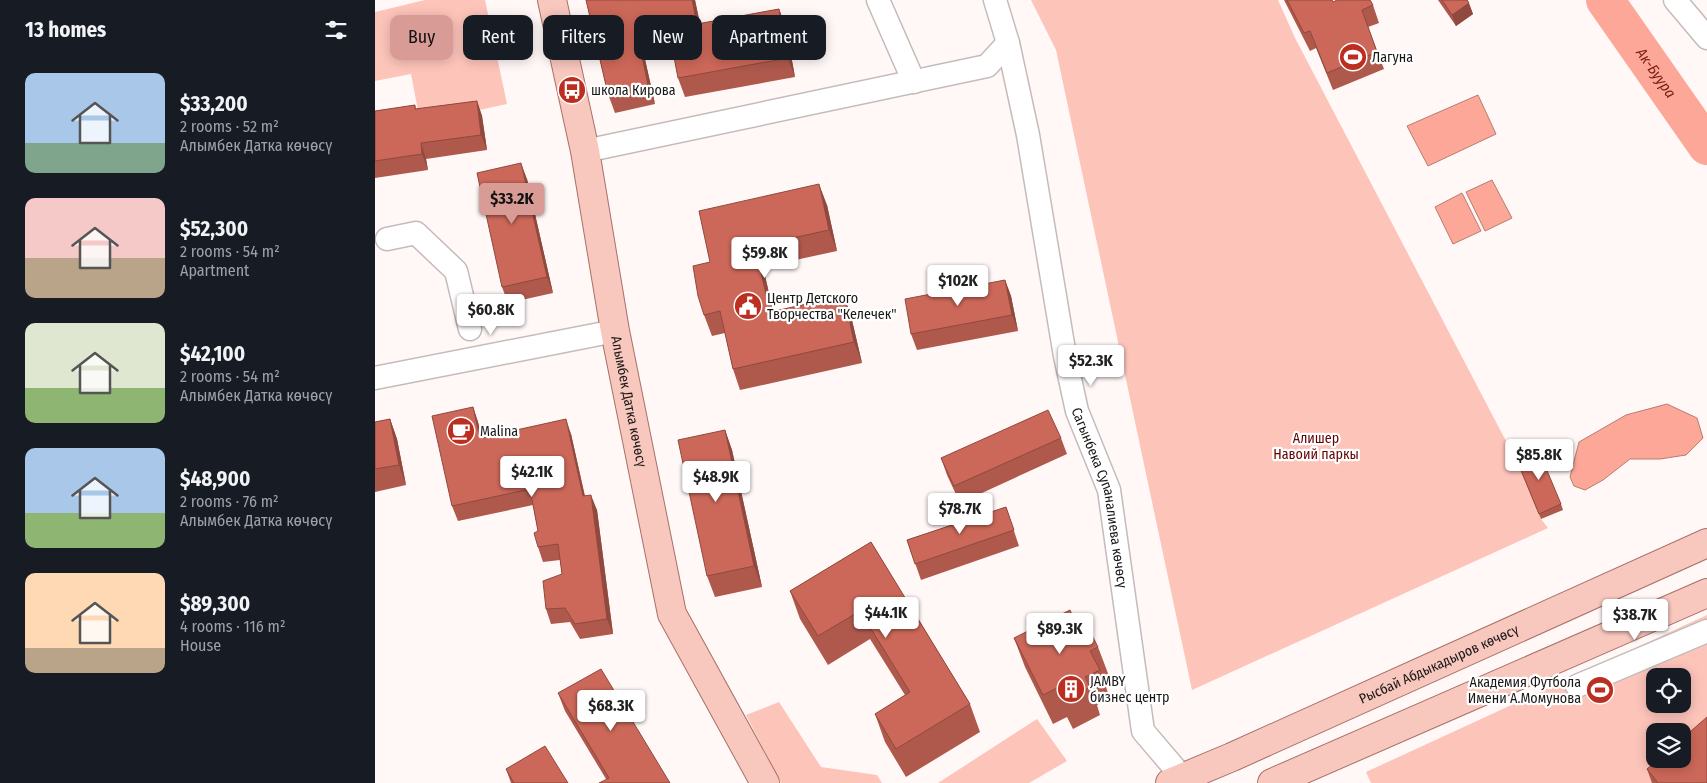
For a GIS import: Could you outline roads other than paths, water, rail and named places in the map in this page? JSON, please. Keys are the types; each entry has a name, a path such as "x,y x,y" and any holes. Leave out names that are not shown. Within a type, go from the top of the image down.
{"main road":[{"name":"Алымбек Датка көчөсү","path":"552,0 585,151 615,331 672,614 765,783"},
{"name":"Рысбай Абдыкадыров көчөсү","path":"1176,780 1233,757 1707,543"},
{"path":"1272,783 1707,593"}],"street":[{"path":"878,0 914,82"},
{"name":"Сагынбека Супаналиева көчөсү","path":"995,0 1008,43 1027,135 1063,347 1077,411 1109,490 1143,731 1176,780"},
{"path":"1675,0 1707,38"},
{"path":"585,151 987,66 1008,43"},
{"path":"387,239 416,233 456,271 470,329"},
{"path":"375,378 615,331"},
{"path":"1577,686 1707,631"}],"waterway":[{"name":"Ак-Буура","path":"1605,0 1707,146"}],"place":[{"name":"Лагуна","path":"1353,57"},
{"name":"школа Кирова","path":"572,90"},
{"name":"Центр Детского Творчества \"Келечек\"","path":"748,306"},
{"name":"Malina","path":"461,431"},
{"name":"JAMBY бизнес центр","path":"1071,689"},
{"name":"Академия Футбола Имени А.Момунова","path":"1600,690"}],"park label":[{"name":"Алишер Навоий паркы","path":"1316,446"}]}
